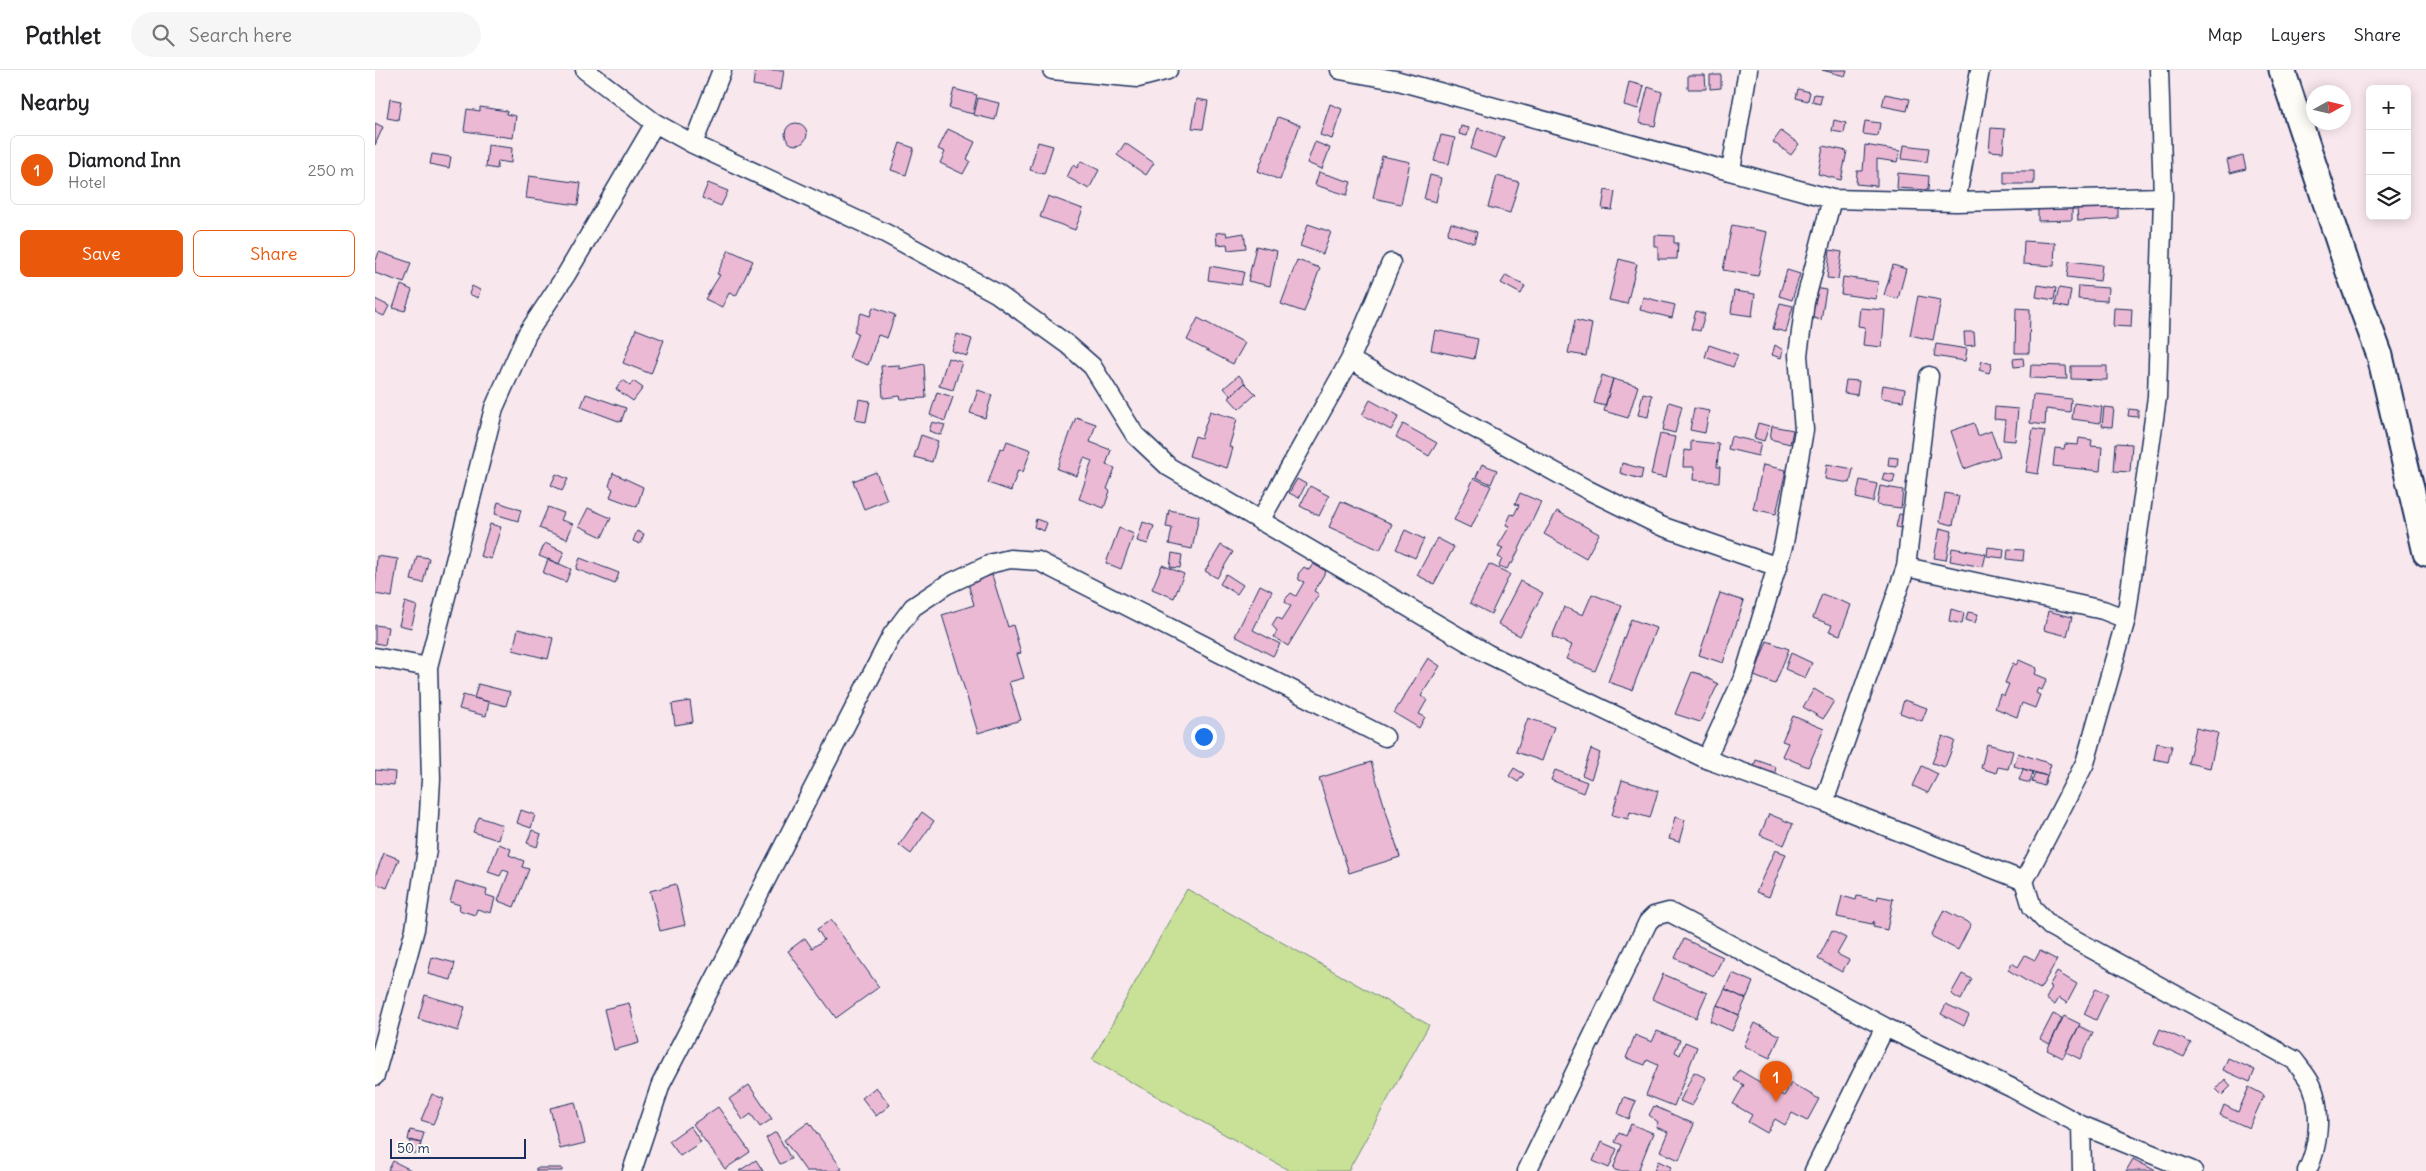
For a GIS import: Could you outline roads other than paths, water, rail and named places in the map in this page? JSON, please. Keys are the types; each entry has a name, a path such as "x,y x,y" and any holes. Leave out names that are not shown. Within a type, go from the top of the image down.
{"street":[{"path":"585,70 655,123 693,144 885,232 996,293 1068,345 1092,366 1135,435 1169,467 1488,654 1706,759 1824,802 2024,882"},
{"path":"693,144 722,70"},
{"path":"1052,70 1138,74 1168,70"},
{"path":"1340,70 1396,75 1832,199 1956,202 2163,197"},
{"path":"1731,170 1748,70"},
{"path":"1956,202 1980,70"},
{"path":"2159,70 2163,197 2157,397 2127,618 2085,763 2024,882 2033,907 2050,926 2294,1060 2307,1077 2315,1097 2317,1130 2307,1171"},
{"path":"2282,70 2349,272 2380,356 2426,553"},
{"path":"375,1076 415,929 427,849 431,779 428,667 494,408 527,334 566,275 655,123"},
{"path":"1706,759 1744,676 1778,568 1804,430 1798,355 1805,302 1832,199"},
{"path":"1260,521 1349,360 1391,263"},
{"path":"1349,360 1588,490 1661,526 1778,568"},
{"path":"1824,802 1906,567 1929,376"},
{"path":"632,1171 661,1084 892,635 913,607 947,584 993,563 1010,559 1038,561 1385,737"},
{"path":"1906,567 2103,610 2127,618"},
{"path":"375,657 428,667"},
{"path":"1527,1171 1647,922 1654,916 1669,912 1677,914 1885,1027 2012,1088 2081,1125 2193,1171"},
{"path":"1814,1171 1885,1027"},
{"path":"2081,1125 2082,1171"}],"place":[{"name":"Diamond Inn","path":"1776,1102"}]}
